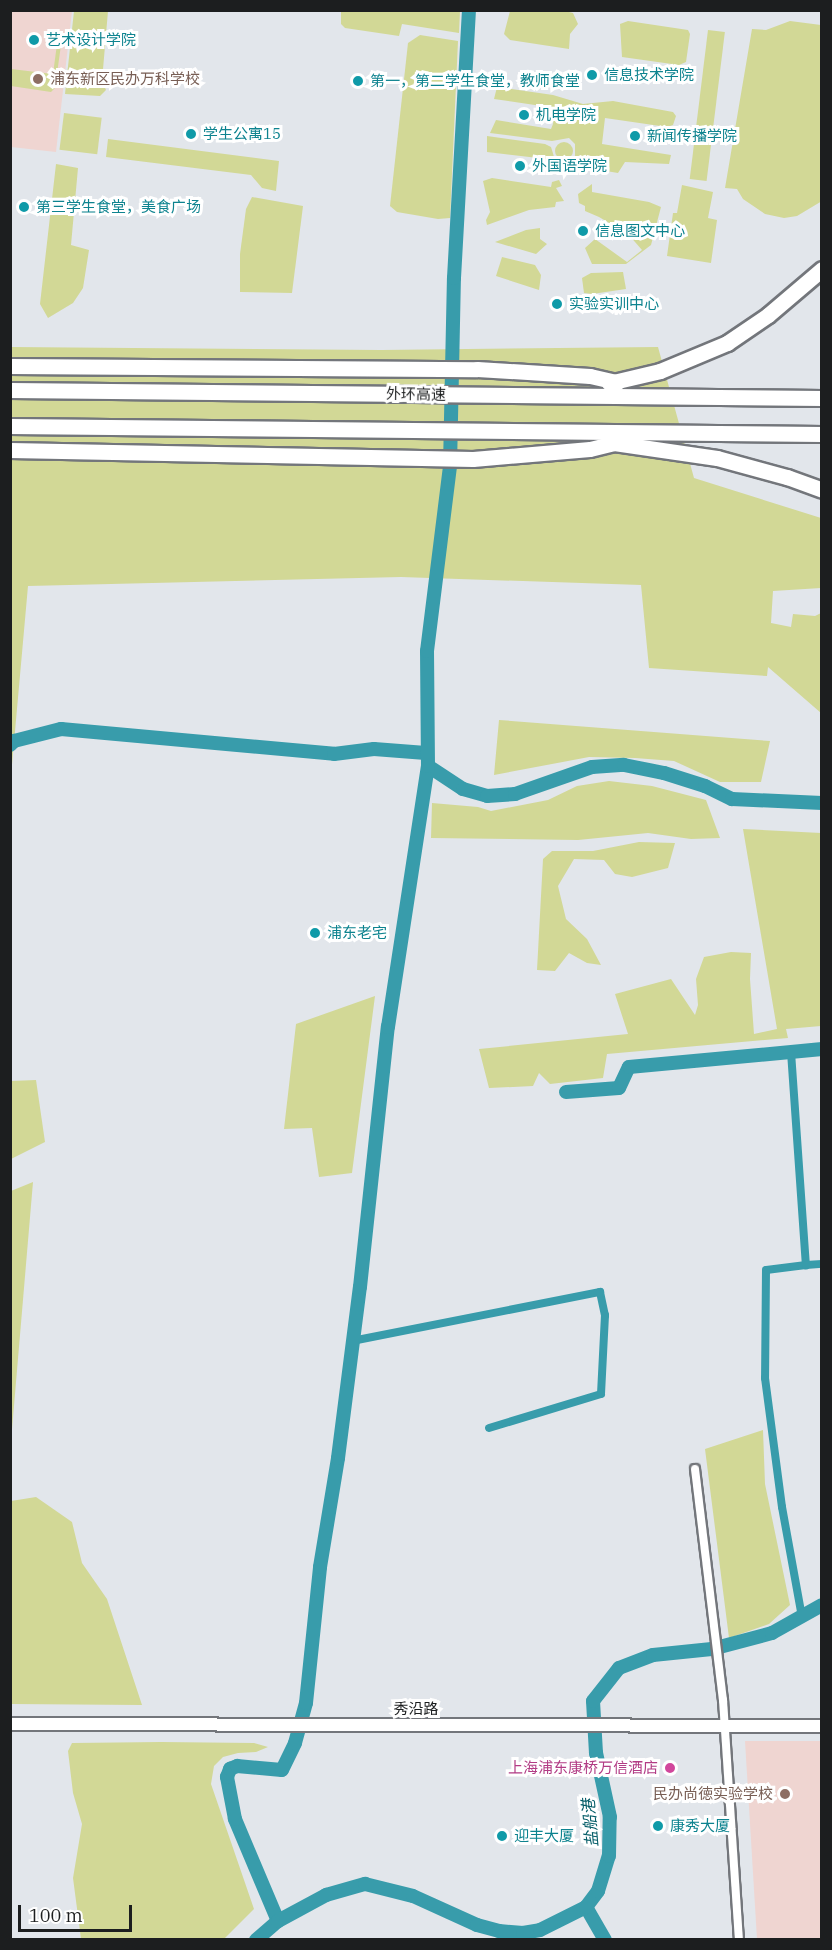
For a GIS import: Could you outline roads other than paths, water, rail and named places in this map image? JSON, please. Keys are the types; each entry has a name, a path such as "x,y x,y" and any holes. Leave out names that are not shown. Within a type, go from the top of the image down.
{"highway":[{"path":"534,395 550,387 617,382 670,368 727,343 768,315 822,269"},
{"path":"10,366 477,369 590,376 617,382"},
{"name":"外环高速","path":"10,390 822,398"},
{"path":"10,426 822,434"},
{"path":"592,432 614,443 717,458 787,477 822,490"},
{"path":"10,450 473,459 590,449 614,443"}],"main road":[{"name":"秀沿路","path":"10,1725 267,1723 822,1726"}],"street":[{"path":"695,1469 715,1621 725,1725 739,1940"}],"waterway":[{"path":"278,1921 235,1819 227,1777 230,1769 237,1766 282,1770 295,1743 306,1703 320,1567 338,1458 360,1287 388,1027 428,766 427,651 450,466 454,278 469,10"},
{"path":"10,745 14,741 61,729 334,754 374,749 426,753"},
{"path":"428,766 463,789 487,796 515,794 592,767 624,765 664,773 705,786 732,799 822,803"},
{"path":"566,1092 619,1088 629,1067 822,1049"},
{"path":"791,1052 806,1265 766,1270 765,1378 782,1507 802,1617"},
{"path":"806,1265 822,1264"},
{"path":"352,1341 600,1292 605,1315 601,1394 489,1428"},
{"name":"盐船港","path":"256,1940 278,1921 326,1895 365,1884 413,1896 477,1925 499,1931 523,1933 540,1930 586,1907 598,1891 609,1856 610,1817 596,1753 593,1701 619,1668 653,1655 712,1649 772,1633 822,1605"},
{"path":"586,1907 605,1940"}],"place":[{"name":"艺术设计学院","path":"34,40"},
{"name":"信息技术学院","path":"592,75"},
{"name":"浦东新区民办万科学校","path":"38,79"},
{"name":"第一，第二学生食堂，教师食堂","path":"358,81"},
{"name":"机电学院","path":"524,115"},
{"name":"学生公寓15","path":"191,134"},
{"name":"新闻传播学院","path":"635,136"},
{"name":"外国语学院","path":"520,166"},
{"name":"第三学生食堂，美食广场","path":"24,207"},
{"name":"信息图文中心","path":"583,231"},
{"name":"实验实训中心","path":"557,304"},
{"name":"浦东老宅","path":"315,933"},
{"name":"上海浦东康桥万信酒店","path":"670,1768"},
{"name":"民办尚徳实验学校","path":"785,1794"},
{"name":"康秀大厦","path":"658,1826"},
{"name":"迎丰大厦","path":"502,1836"}]}
